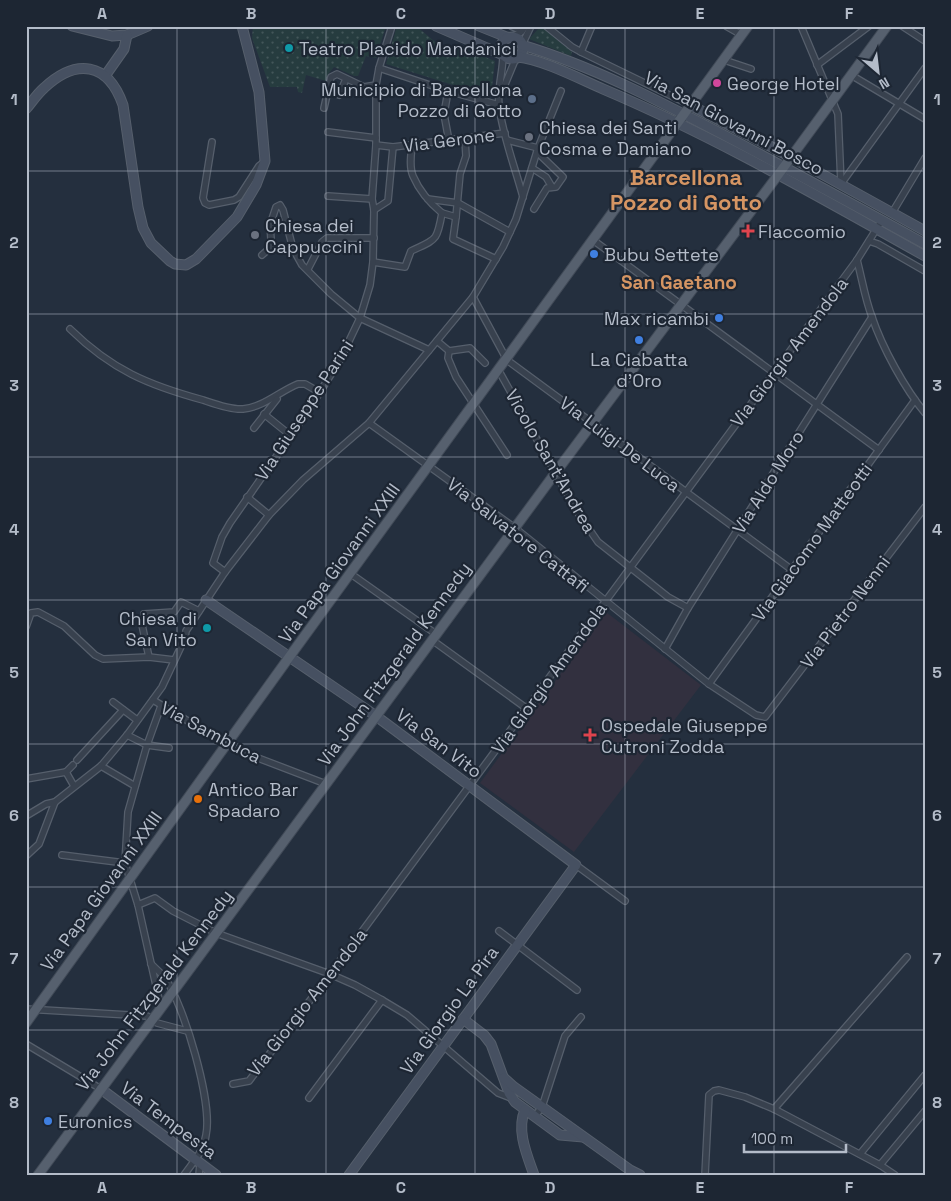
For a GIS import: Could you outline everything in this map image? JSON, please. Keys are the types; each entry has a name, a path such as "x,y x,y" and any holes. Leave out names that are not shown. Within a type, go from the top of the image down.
{"main road":[{"name":"Via Papa Giovanni XXIII","path":"26,1023 31,1009 130,879 228,745 290,656 679,124 748,26"},
{"name":"Via John Fitzgerald Kennedy","path":"38,1175 556,472 784,167 886,26"}],"street":[{"path":"72,26 106,36 127,35 148,26"},
{"path":"26,109 42,89 62,74 76,69 84,69 98,71 105,76 117,92 123,105 138,207 143,228 158,250 175,264 186,265 196,259 237,217 256,185 265,161 259,92 242,26"},
{"name":"Via Giuseppe Parini","path":"225,572 213,563 222,537 340,360 360,318 370,285 373,262 374,210 372,199 376,145 376,85 379,68 392,26"},
{"path":"436,26 509,59 517,58"},
{"path":"479,26 518,40 522,45"},
{"path":"511,26 524,29"},
{"path":"499,102 517,58 522,52 522,45 531,26"},
{"path":"546,26 581,52 791,157 925,231"},
{"path":"581,52 592,26"},
{"path":"726,26 742,35"},
{"path":"801,26 838,114 841,184"},
{"path":"817,65 869,26"},
{"path":"902,26 925,41"},
{"path":"523,197 506,136 499,102 499,86 503,55 501,45 504,40 524,29"},
{"path":"105,76 124,49 127,35"},
{"name":"Via San Giovanni Bosco","path":"522,45 573,63 635,89 925,244"},
{"name":"Via San Giovanni Bosco","path":"517,58 534,61 568,74 679,124 778,175 925,256"},
{"path":"724,60 752,69"},
{"path":"379,68 448,91 499,102"},
{"path":"841,184 925,68"},
{"path":"324,108 332,77 336,74 364,87 376,85"},
{"path":"851,75 925,119"},
{"path":"339,95 346,78"},
{"path":"448,91 444,114 449,141"},
{"path":"26,816 46,804 55,802 101,766 153,700 167,676 185,638 186,631 225,572 269,515 303,480 369,423 473,297 496,259 516,219 537,150 561,91"},
{"path":"328,132 376,138"},
{"name":"Via Gerone","path":"376,145 393,147 506,136 537,150"},
{"path":"465,139 466,156 460,174 453,239 496,259"},
{"path":"212,142 203,198 205,203 209,205 234,200 239,197 259,166 265,161"},
{"path":"412,145 411,164 413,176 428,199 442,214 456,216"},
{"name":"Via Gerone","path":"374,210 388,201 393,147"},
{"path":"534,209 547,188 556,187 564,177 537,150"},
{"path":"892,213 925,158"},
{"path":"532,168 546,177 552,187"},
{"path":"328,196 372,199"},
{"path":"428,199 458,203 510,232"},
{"path":"262,255 268,252 270,248 270,225 276,207 280,205 294,252 302,265 331,294 360,318 429,350"},
{"path":"373,262 406,267 411,251 436,238 439,233 442,214"},
{"name":"Via Giorgio Amendola","path":"233,1084 249,1081 330,974 857,260 882,220"},
{"path":"308,269 326,238 374,238"},
{"path":"593,240 879,450"},
{"path":"869,241 878,244 925,271"},
{"path":"857,260 872,317 892,360 915,400 925,413"},
{"name":"Via Luigi De Luca","path":"473,297 507,360 792,570"},
{"name":"Via Aldo Moro","path":"665,649 688,608 872,317"},
{"path":"70,329 108,362 129,374 172,392 217,404 242,409 254,407 298,384 305,384 319,392"},
{"path":"437,341 449,351 470,348 485,363"},
{"path":"449,351 448,358 452,369 508,455"},
{"name":"Vicolo Sant'Andrea","path":"499,371 576,510 598,542 668,597 688,608"},
{"path":"254,428 277,399"},
{"name":"Via Giacomo Matteotti","path":"709,684 915,400"},
{"path":"264,414 290,435"},
{"name":"Via Salvatore Cattafi","path":"369,423 515,528 709,684 756,715 765,717"},
{"path":"247,497 269,515"},
{"name":"Via Pietro Nenni","path":"765,717 925,507"},
{"path":"351,574 526,708"},
{"name":"Via San Vito","path":"206,600 376,716 624,901"},
{"path":"144,614 174,612 181,602 199,611"},
{"path":"26,627 31,614 38,612 64,626 99,657 106,659 149,657 174,660"},
{"path":"142,625 149,657"},
{"name":"Via Sambuca","path":"153,700 228,745 326,784"},
{"path":"113,702 137,720"},
{"path":"161,706 147,745 128,812 125,863 138,906 161,1008"},
{"path":"26,779 66,772 123,710"},
{"path":"127,735 147,745 169,748"},
{"path":"101,766 135,786"},
{"path":"66,772 74,786"},
{"path":"26,856 39,844 55,802"},
{"path":"62,855 125,863"},
{"name":"Via Giorgio La Pira","path":"349,1175 576,865"},
{"path":"138,906 155,898 173,911 216,933 356,985 407,1015 498,1093 513,1100 560,1135 583,1137"},
{"path":"499,931 577,990"},
{"path":"774,1109 907,957"},
{"path":"151,964 164,976 173,992 201,1078 208,1119 204,1145 198,1161 184,1175"},
{"path":"309,1098 382,1000"},
{"path":"31,1009 147,1016 157,1023 187,1031"},
{"path":"535,1116 542,1107 566,1036 581,1017"},
{"path":"463,1019 484,1035 491,1044 513,1100"},
{"name":"Via Tempesta","path":"26,1044 100,1089 216,1175"},
{"path":"860,1154 925,1075"},
{"path":"504,1078 583,1137 640,1175"},
{"path":"705,1175 709,1095 719,1090 745,1097 774,1109 860,1154 895,1175"},
{"path":"513,1100 522,1093"},
{"path":"525,1110 521,1121 522,1130 534,1175"},
{"path":"880,1165 925,1111"},
{"path":"198,1161 199,1175"}],"shaded area":[{"name":"Ospedale Giuseppe Cutroni Zodda","path":"606,612 701,685 574,852 480,783"}],"green space":[{"path":"253,26 386,26 376,58 366,56 358,76 334,67 326,81 306,75 302,93 298,92 297,87 270,87 252,38"},
{"path":"397,26 416,26 440,46 458,46 495,61 491,95 488,96 386,64"},
{"path":"541,26 572,52 571,56 529,39"}],"place":[{"name":"Teatro Placido Mandanici","path":"289,48"},
{"name":"George Hotel","path":"717,83"},
{"name":"Municipio di Barcellona Pozzo di Gotto","path":"532,99"},
{"name":"Chiesa dei Santi Cosma e Damiano","path":"529,137"},
{"name":"Flaccomio","path":"748,231"},
{"name":"Chiesa dei Cappuccini","path":"255,235"},
{"name":"Bubu Settete","path":"594,254"},
{"name":"Max ricambi","path":"719,318"},
{"name":"La Ciabatta d'Oro","path":"639,340"},
{"name":"Chiesa di San Vito","path":"207,628"},
{"name":"Ospedale Giuseppe Cutroni Zodda","path":"590,735"},
{"name":"Antico Bar Spadaro","path":"198,799"},
{"name":"Euronics","path":"48,1121"}],"district":[{"name":"Barcellona Pozzo di Gotto","path":"686,190"},
{"name":"San Gaetano","path":"679,282"}]}
